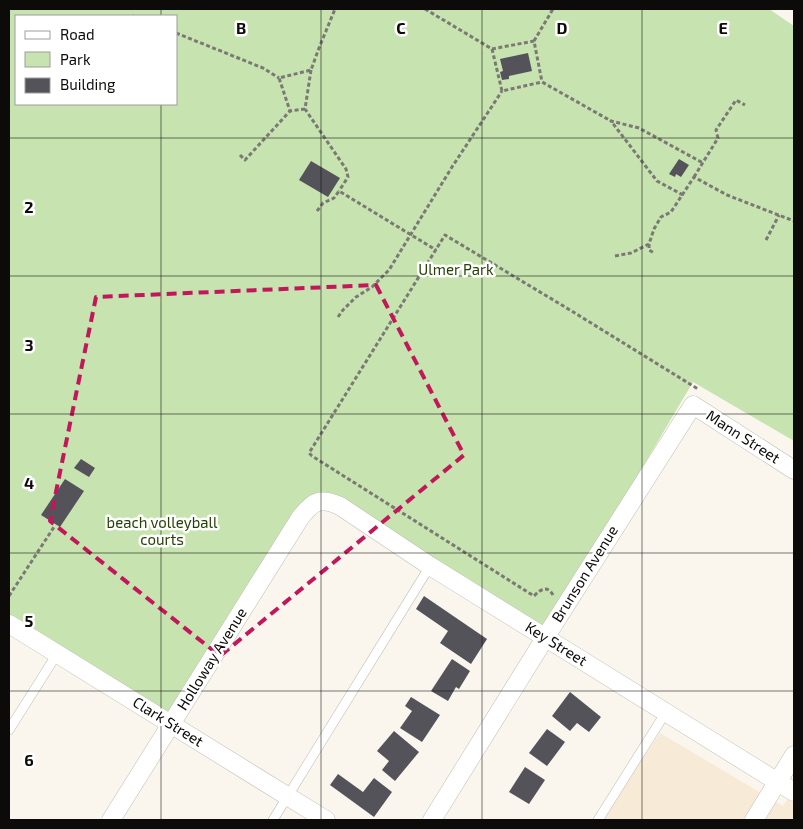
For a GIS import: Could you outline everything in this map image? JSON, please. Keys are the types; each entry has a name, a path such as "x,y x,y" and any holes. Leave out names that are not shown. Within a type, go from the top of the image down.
{"street":[{"name":"Mann Street","path":"698,398 794,470"},
{"name":"Brunson Avenue","path":"432,820 698,398"},
{"name":"Key Street","path":"317,502 328,501 340,506 430,566 794,792"},
{"name":"Holloway Avenue","path":"111,820 300,518 312,504 317,502"},
{"name":"Clark Street","path":"9,624 326,820"},
{"path":"754,820 794,755"}],"lane":[{"path":"274,820 430,566"},
{"path":"9,730 57,654"},
{"path":"598,820 666,712"}],"path":[{"path":"317,211 323,203 334,198 348,177 346,169 305,109 312,70 335,9"},
{"path":"425,9 492,49 534,41"},
{"path":"542,82 534,41 553,9"},
{"path":"178,34 263,68 278,78 290,111"},
{"path":"492,49 502,91"},
{"path":"278,78 312,70"},
{"path":"338,318 356,297 372,286 389,270 452,167 502,91 542,82 611,121 639,128 703,162"},
{"path":"654,253 649,250 649,244 654,229 661,217 671,212 683,195 718,138 716,130 736,100 745,105"},
{"path":"240,155 245,160 290,111 305,109"},
{"path":"611,121 657,181 683,195"},
{"path":"694,177 727,195 794,221"},
{"path":"338,191 436,250"},
{"path":"766,240 779,215"},
{"path":"554,599 552,593 545,589 539,590 534,596 309,454 445,235 570,310 698,398"},
{"path":"615,256 631,252 649,244"},
{"path":"9,596 54,527"}],"highlighted area":[{"path":"376,285 464,455 220,656 50,521 96,297"}],"shaded area":[{"path":"660,733 783,806 794,789 794,820 600,820"}],"green space":[{"name":"Ulmer Park","path":"9,9 769,9 794,26 794,441 693,382 549,625 542,631 320,498 170,719 9,620"}],"building":[{"path":"528,53 532,71 509,76 509,79 502,80 500,72 503,71 500,59"},
{"path":"679,159 689,165 681,177 676,174 675,177 669,174"},
{"path":"311,161 340,178 328,197 299,180"},
{"path":"81,459 95,468 89,477 74,468"},
{"path":"65,479 84,491 60,527 41,515"},
{"path":"424,596 487,639 471,664 440,643 448,631 416,609"},
{"path":"452,659 470,671 459,689 456,687 448,701 431,691"},
{"path":"570,692 601,717 589,732 577,723 570,731 552,716"},
{"path":"411,697 440,715 422,742 400,728 412,711 405,706"},
{"path":"547,729 565,742 547,766 529,753"},
{"path":"394,731 419,752 395,781 382,770 389,761 377,751"},
{"path":"525,767 545,780 529,804 509,792"},
{"path":"338,774 363,792 374,778 392,792 374,817 330,785"}],"park label":[{"name":"beach volleyball courts","path":"162,532"}]}
